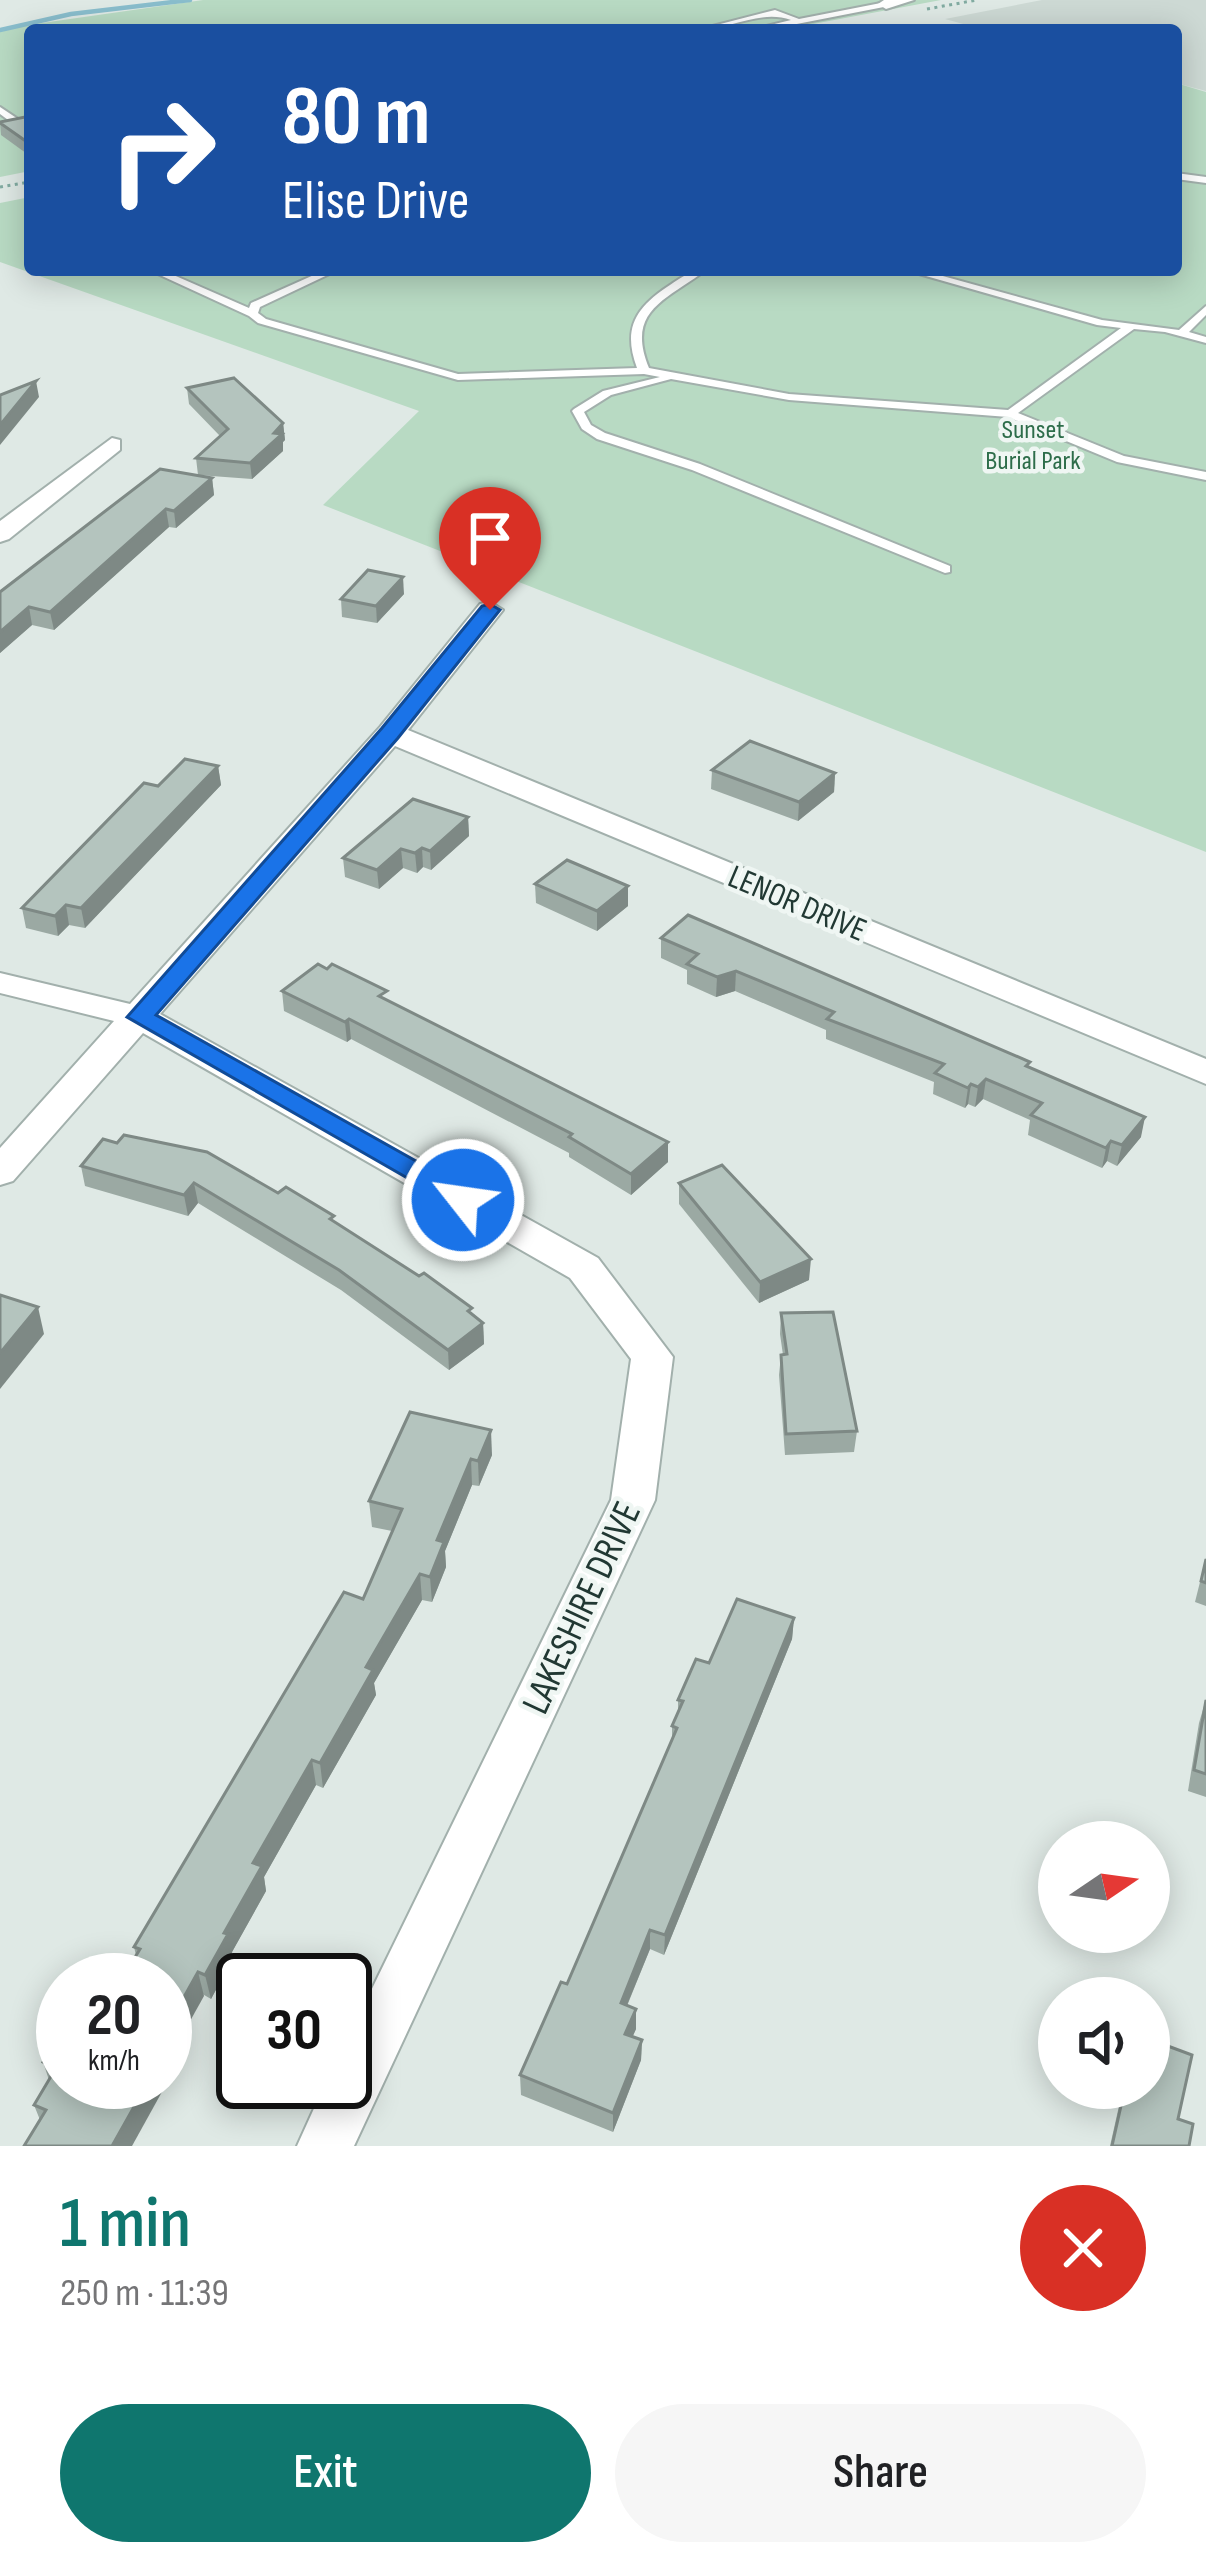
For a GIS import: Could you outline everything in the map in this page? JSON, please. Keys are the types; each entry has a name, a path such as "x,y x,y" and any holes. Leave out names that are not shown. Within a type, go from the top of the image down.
{"street":[{"path":"886,4 906,0"},
{"path":"0,534 112,445"},
{"path":"0,1172 390,733 490,610"},
{"name":"LENOR DRIVE","path":"390,733 1206,1072"},
{"name":"LAKESHIRE DRIVE","path":"0,983 140,1017 584,1268 652,1357 633,1500 325,2146"}],"lane":[{"path":"785,24 886,4"},
{"path":"726,24 775,12 800,21"},
{"path":"0,110 18,124"},
{"path":"168,276 262,321 458,376 644,371 789,397 1010,414 1121,459 1206,476"},
{"path":"253,314 255,305 320,276"},
{"path":"644,371 635,353 642,311 690,276"},
{"path":"932,276 1101,323 1206,340"},
{"path":"1182,333 1206,309"},
{"path":"1010,414 1130,327"},
{"path":"676,377 607,393 578,411 580,420 601,436 696,467 946,569"}],"shaded area":[{"path":"1042,0 1206,0 1206,91 1182,85 1182,24 963,24 945,19"}],"green space":[{"path":"203,0 941,0 813,24 35,24"},
{"path":"24,26 24,172 0,177 0,29"},
{"name":"Sunset Burial Park","path":"1182,85 1206,92 1206,852 323,505 419,411 39,276 1182,276"},
{"name":"Sunset Burial Park","path":"24,198 24,271 0,262 0,203"}],"building":[{"path":"24,117 24,140 0,123"},
{"path":"234,378 283,423 274,433 282,434 250,463 196,458 228,429 187,388"},
{"path":"36,381 0,425 0,395"},
{"path":"160,469 212,478 174,511 166,509 50,612 29,607 0,632 0,592"},
{"path":"368,570 403,577 376,606 341,599"},
{"path":"750,741 835,773 799,802 712,770"},
{"path":"185,759 218,766 81,908 66,905 55,916 22,908 144,783 158,786"},
{"path":"413,799 468,817 430,851 401,849 377,870 343,858"},
{"path":"567,860 628,886 597,911 535,884"},
{"path":"688,915 1030,1062 1026,1066 1145,1117 1122,1145 1111,1141 1106,1148 1031,1115 1042,1103 986,1079 968,1088 935,1073 944,1064 827,1019 834,1012 736,971 717,977 687,964 698,954 661,938"},
{"path":"318,964 327,969 332,964 387,991 379,996 668,1142 631,1174 569,1137 572,1134 349,1019 345,1022 282,991"},
{"path":"124,1135 207,1152 278,1193 286,1187 419,1276 424,1273 472,1308 468,1311 483,1323 448,1350 339,1270 194,1183 184,1195 81,1166 103,1139 117,1143"},
{"path":"722,1165 811,1259 760,1282 679,1183"},
{"path":"0,1295 38,1307 0,1353"},
{"path":"833,1312 857,1431 786,1434 781,1355 787,1354 781,1313"},
{"path":"410,1412 491,1430 478,1461 471,1459 437,1540 444,1542 430,1577 420,1574 366,1667 373,1670 320,1763 312,1760 253,1863 262,1866 224,1933 228,1934 205,1975 198,1972 192,1983 192,1953 138,1953 140,1949 134,1947 344,1592 363,1599 402,1509 369,1501"},
{"path":"737,1599 794,1618 665,1935 650,1930 621,2003 636,2009 625,2034 642,2040 613,2113 520,2075 561,1982 567,1984 677,1728 672,1726 683,1701 678,1700 696,1659 709,1663"},
{"path":"1206,1700 1206,1774 1194,1770"},
{"path":"1170,2047 1192,2055 1178,2119 1193,2124 1189,2146 1112,2146 1120,2109 1170,2109"},
{"path":"133,2109 112,2146 24,2146 46,2110"}],"waterway":[{"path":"27,24 190,0"},
{"path":"0,30 24,25"}],"route":[{"path":"463,1200 140,1017 390,733 490,610"}]}
